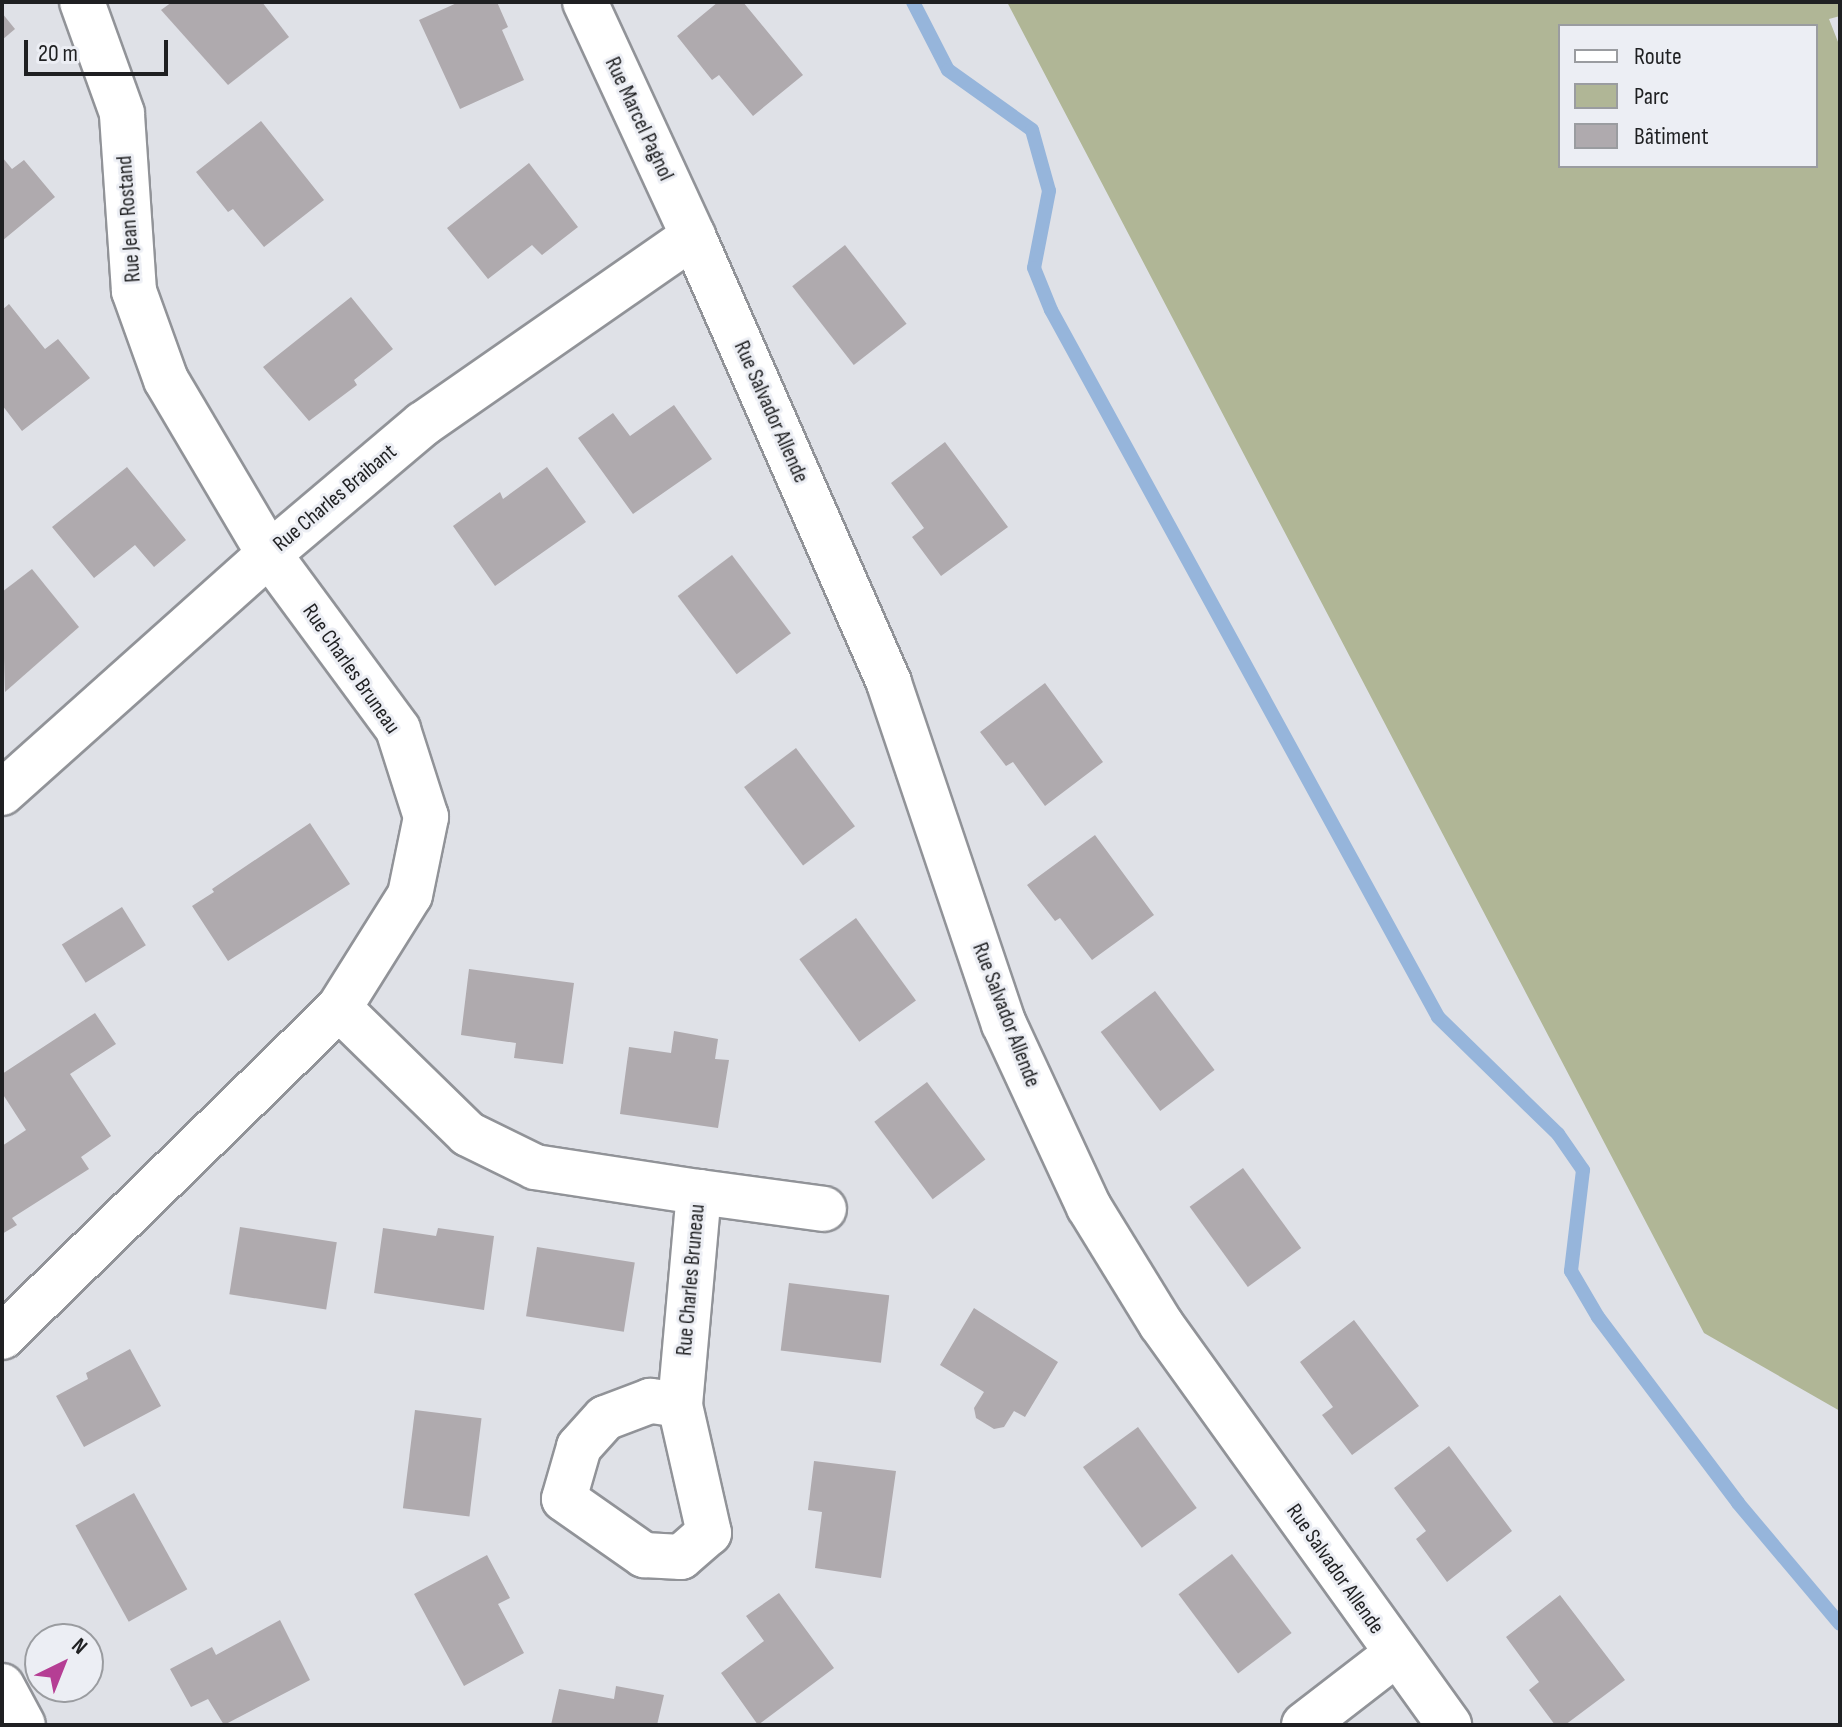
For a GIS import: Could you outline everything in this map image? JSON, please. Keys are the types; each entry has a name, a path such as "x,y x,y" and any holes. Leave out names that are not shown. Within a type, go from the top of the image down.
{"street":[{"name":"Rue Jean Rostand","path":"82,2 122,113 134,291 166,380 269,554"},
{"name":"Rue Marcel Pagnol","path":"585,2 693,236"},
{"name":"Rue Charles Braibant","path":"2,793 269,554 423,424 693,236"},
{"name":"Rue Salvador Allende","path":"693,236 889,683 1004,1024 1089,1207 1161,1324 1449,1725"},
{"name":"Rue Charles Bruneau","path":"2,1337 339,1008 410,895 426,817 398,729 269,554"},
{"name":"Rue Charles Bruneau","path":"339,1008 468,1134 535,1167 699,1192 680,1405"},
{"path":"699,1192 824,1209"},
{"path":"1304,1725 1396,1654"}],"green space":[{"path":"1007,2 1840,2 1840,16 1829,19 1840,47 1840,1411 1704,1333"}],"building":[{"path":"172,2 262,2 289,37 228,85 161,10"},
{"path":"459,2 497,2 508,27 502,30 524,80 460,109 419,20"},
{"path":"718,2 743,2 803,75 753,116 719,75 712,80 677,36"},
{"path":"2,13 15,29 2,40"},
{"path":"261,121 324,200 264,247 233,209 228,212 196,172"},
{"path":"2,157 12,169 24,160 55,197 2,241"},
{"path":"529,163 578,227 542,255 532,245 488,279 447,228"},
{"path":"845,245 907,324 854,365 792,286"},
{"path":"351,297 393,349 354,380 357,385 309,421 263,367"},
{"path":"9,304 45,349 58,339 90,378 22,431 2,405 2,310"},
{"path":"674,405 712,459 633,514 578,438 613,413 630,436"},
{"path":"945,442 1008,527 941,576 912,537 924,528 891,483"},
{"path":"127,467 186,540 154,567 135,545 94,578 52,527"},
{"path":"547,467 586,522 495,586 453,526 500,492 503,499"},
{"path":"732,555 791,633 737,674 678,596"},
{"path":"32,569 79,627 5,692 2,592"},
{"path":"1045,683 1103,762 1045,806 1013,762 1006,766 980,732"},
{"path":"796,748 855,826 803,865 744,787"},
{"path":"310,823 350,884 228,961 192,906"},
{"path":"1095,835 1154,915 1092,960 1060,918 1055,921 1027,885"},
{"path":"122,907 146,945 86,983 62,945"},
{"path":"856,918 916,1001 859,1042 799,959"},
{"path":"469,969 574,983 563,1064 514,1058 516,1043 461,1035"},
{"path":"1155,991 1215,1070 1160,1111 1101,1032"},
{"path":"95,1013 116,1044 70,1074 111,1136 81,1157 89,1169 12,1218 17,1225 2,1234 2,1146 26,1130 2,1093 2,1074"},
{"path":"674,1031 718,1039 715,1059 729,1060 718,1128 620,1114 629,1047 671,1053"},
{"path":"927,1082 985,1159 933,1199 874,1122"},
{"path":"1243,1168 1301,1248 1248,1287 1190,1207"},
{"path":"240,1227 337,1242 326,1309 229,1294"},
{"path":"383,1228 436,1236 438,1228 494,1236 484,1310 374,1293"},
{"path":"537,1247 635,1262 624,1332 526,1316"},
{"path":"789,1283 889,1295 881,1363 781,1350"},
{"path":"974,1308 1058,1362 1025,1417 1014,1411 1004,1427 994,1429 976,1418 974,1408 984,1392 940,1365"},
{"path":"1354,1320 1419,1406 1352,1455 1322,1415 1333,1407 1300,1362"},
{"path":"130,1349 161,1406 84,1447 56,1396 88,1379 86,1373"},
{"path":"415,1410 482,1418 469,1516 403,1508"},
{"path":"1138,1427 1197,1508 1142,1548 1083,1467"},
{"path":"1449,1446 1512,1531 1447,1582 1416,1539 1426,1531 1394,1488"},
{"path":"814,1461 896,1471 881,1578 815,1568 822,1512 808,1510"},
{"path":"134,1493 187,1589 129,1622 75,1525"},
{"path":"1232,1554 1292,1633 1238,1673 1178,1594"},
{"path":"487,1555 510,1598 498,1604 524,1653 464,1686 414,1594"},
{"path":"779,1593 834,1668 758,1725 721,1673 764,1641 746,1616"},
{"path":"1560,1595 1625,1680 1565,1725 1555,1725 1529,1690 1539,1682 1506,1637"},
{"path":"280,1620 310,1680 224,1725 208,1699 191,1707 170,1669 212,1647 216,1655"},
{"path":"616,1686 664,1695 657,1725 551,1725 559,1689 614,1699"}],"waterway":[{"path":"913,2 948,70 1032,130 1049,191 1034,268 1051,310 1438,1017 1558,1134 1583,1170 1571,1271 1598,1317 1738,1503 1840,1624"}]}
